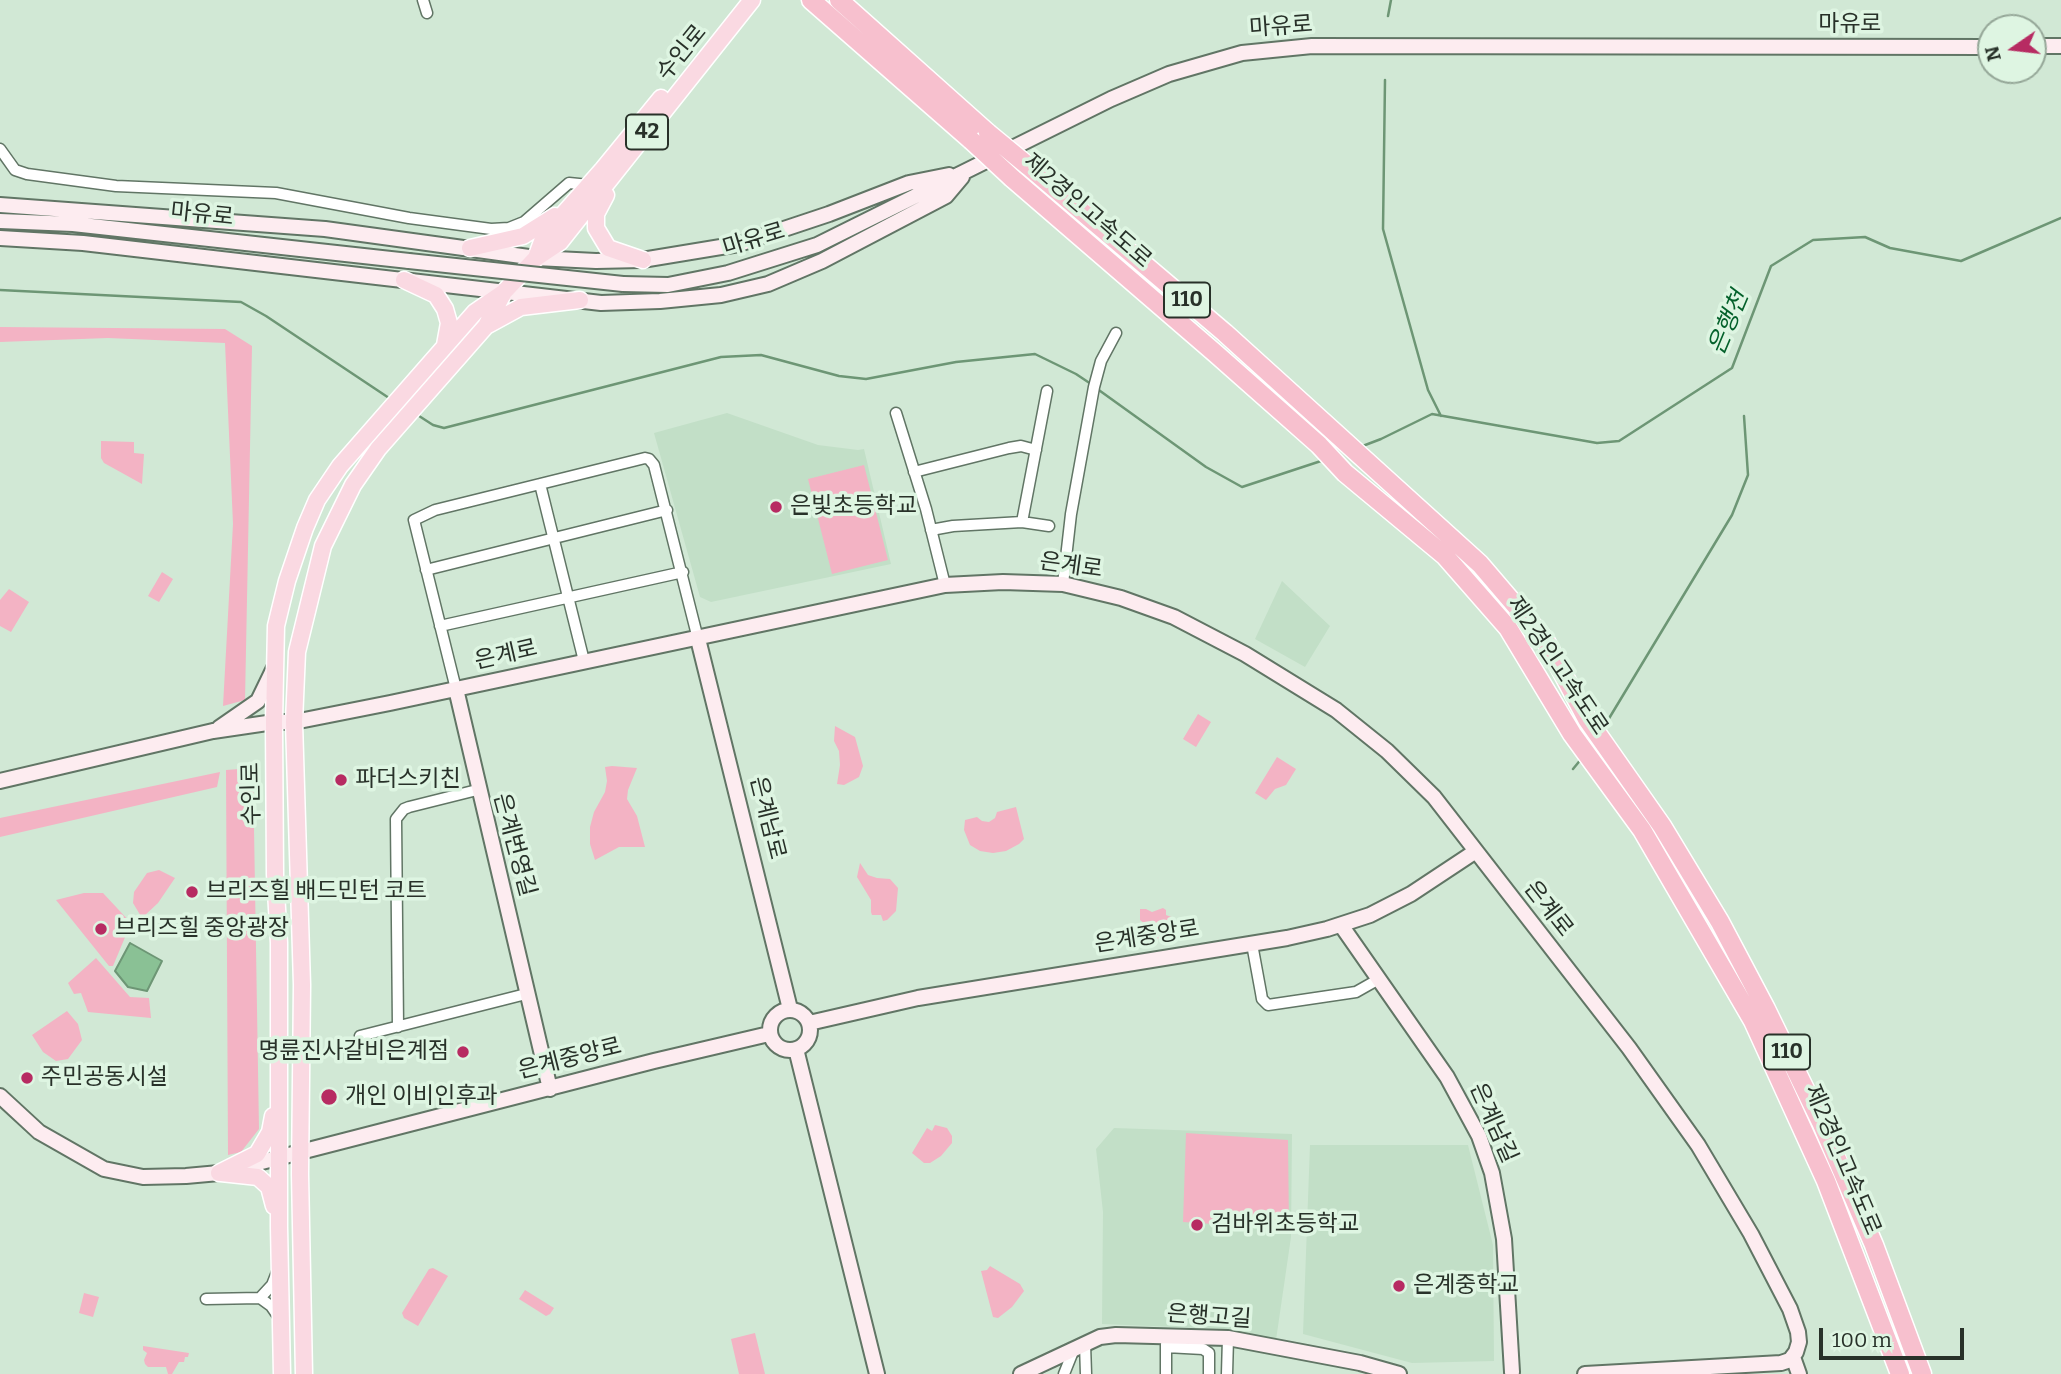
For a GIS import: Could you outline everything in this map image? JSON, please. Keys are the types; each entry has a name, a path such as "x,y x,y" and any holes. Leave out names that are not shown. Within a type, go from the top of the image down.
{"highway":[{"name":"제2경인고속도로","path":"811,0 1319,446 1345,473 1444,556 1508,628 1572,734 1648,841 1753,1021 1826,1181 1900,1374"},
{"name":"제2경인고속도로","path":"839,0 988,133 1226,333 1480,564 1545,640 1587,719 1661,825 1701,890 1766,1009 1821,1122 1869,1233 1922,1374"}],"main road":[{"name":"수인로","path":"536,258 544,236 740,0"},
{"name":"수인로","path":"282,1374 274,666 276,626 287,581 305,528 317,500 340,466 475,312 504,292 536,258 560,242 752,0"},
{"path":"625,160 596,214 596,228 608,248 643,260"},
{"path":"470,248 523,236 569,208"},
{"path":"404,280 436,295 445,309 449,323 446,345"},
{"name":"수인로","path":"304,1374 300,1151 302,985 294,722 297,652 323,546 353,485 377,449 486,326 504,292"},
{"path":"486,326 521,307 580,300"},
{"path":"219,1173 257,1154 268,1138 272,1117 279,1104"},
{"path":"219,1173 252,1175 262,1180 271,1192 279,1227"}],"street":[{"path":"423,0 427,13"},
{"name":"마유로","path":"0,221 73,223 623,284 668,285 729,273 817,245 1111,99 1169,74 1242,53 1312,47 1977,47"},
{"path":"0,149 15,170 27,174 116,186 276,193 409,218 491,229 509,228 524,222 569,183 589,185"},
{"path":"5,205 325,229 536,258 643,260 739,244 829,214 909,183 967,171"},
{"path":"0,237 82,243 601,303 660,301 721,295 768,284 822,261 946,195 967,171"},
{"path":"1063,584 1071,514 1088,415 1101,361 1116,333"},
{"path":"1021,522 1047,391"},
{"path":"896,412 932,530 945,585"},
{"path":"914,472 1009,447 1020,446 1036,450"},
{"path":"481,789 414,520 435,510 649,459 654,466 667,510 698,639"},
{"path":"540,484 584,661"},
{"path":"426,570 667,510"},
{"path":"932,530 953,526 1021,522 1049,526"},
{"path":"440,626 682,572"},
{"name":"은계로","path":"0,781 213,731 274,722 294,722 945,585 1003,582 1063,584 1121,598 1174,617 1245,654 1336,710 1409,771 1455,821 1629,1048 1698,1145 1775,1278 1795,1322 1799,1342 1793,1357"},
{"name":"은계남로","path":"698,639 790,1009"},
{"path":"213,731 258,701 266,689 274,666"},
{"name":"은계번영길","path":"398,1027 396,819 409,807 481,789 550,1089"},
{"name":"은계중앙로","path":"809,1023 918,998 1252,944 1341,925 1370,915 1411,894 1476,851"},
{"name":"은계남길","path":"1341,925 1465,1107 1479,1136 1492,1173 1504,1239 1512,1373"},
{"path":"1252,944 1262,999 1268,1004 1356,992 1379,979"},
{"path":"360,1036 526,994"},
{"path":"790,1009 802,1013 809,1023 809,1036 802,1046 796,1049 789,1050 776,1045 769,1034 771,1022 778,1012 790,1009"},
{"name":"은계중앙로","path":"219,1173 769,1034"},
{"path":"796,1049 877,1374"},
{"path":"0,1096 39,1132 104,1169 163,1178 219,1173"},
{"path":"260,1298 272,1285 279,1265"},
{"path":"206,1299 260,1298 271,1306 280,1319"},
{"name":"은행고길","path":"1025,1373 1100,1337 1116,1335 1166,1342 1228,1338 1369,1370 1399,1374"},
{"path":"1227,1374 1228,1338"},
{"path":"1166,1374 1166,1342 1203,1349 1209,1353 1209,1374"},
{"path":"1064,1374 1079,1347"},
{"path":"1079,1347 1086,1374"},
{"path":"1585,1374 1781,1363 1793,1357 1798,1374"}],"shaded area":[{"path":"0,327 225,329 252,346 245,700 223,706 233,524 225,343 108,338 0,342"},
{"name":"은빛초등학교","path":"727,413 818,445 864,449 891,564 711,602 700,597 654,433"},
{"path":"101,441 134,442 134,453 144,454 142,484 104,463 101,458"},
{"path":"864,465 888,560 832,574 808,479"},
{"path":"162,572 173,579 159,602 148,596"},
{"path":"1282,581 1330,626 1305,667 1255,639"},
{"path":"9,589 29,602 11,632 0,626 0,600"},
{"path":"1198,714 1211,722 1196,747 1183,739"},
{"path":"835,726 855,737 863,766 859,777 844,785 837,784 840,765 839,751 834,741"},
{"path":"1277,757 1296,769 1286,785 1275,789 1266,800 1255,793"},
{"path":"605,767 637,768 627,799 637,816 645,847 619,847 595,860 590,844 590,827 594,812 605,792"},
{"path":"253,768 259,1129 241,1152 228,1155 226,770"},
{"path":"220,772 217,787 0,837 0,818"},
{"path":"1016,807 1024,839 1019,844 1006,851 993,853 980,851 970,845 964,830 965,820 977,817 989,822 995,818 997,812"},
{"path":"860,863 868,875 890,879 898,888 896,911 887,920 883,921 881,915 872,915 871,900 857,877"},
{"path":"159,870 175,878 158,903 142,918 133,903 134,892 147,873"},
{"path":"84,893 103,893 131,923 113,966 109,966 56,900"},
{"path":"1163,908 1166,915 1174,918 1175,923 1168,927 1168,933 1163,937 1154,940 1152,936 1145,936 1140,932 1145,924 1140,920 1140,909 1152,912"},
{"path":"130,943 162,961 147,991 128,987 115,971"},
{"path":"96,958 130,997 149,998 151,1018 88,1012 81,993 74,994 68,983"},
{"path":"67,1011 78,1024 82,1040 68,1059 56,1061 43,1052 32,1035"},
{"path":"935,1125 947,1128 952,1136 952,1143 941,1156 930,1163 924,1163 912,1153 927,1128 932,1131"},
{"name":"검바위초등학교","path":"1114,1128 1292,1134 1291,1237 1276,1340 1223,1329 1102,1324 1103,1212 1096,1149"},
{"path":"1186,1133 1288,1140 1289,1229 1183,1222"},
{"name":"은계중학교","path":"1310,1145 1468,1145 1493,1245 1494,1361 1412,1363 1303,1334"},
{"path":"990,1266 1020,1284 1024,1291 1012,1307 998,1318 993,1317 981,1271"},
{"path":"433,1268 448,1276 418,1326 404,1318 402,1313 429,1269"},
{"path":"525,1290 554,1308 550,1314 546,1316 519,1299"},
{"path":"84,1293 99,1297 93,1317 79,1313"},
{"path":"755,1333 765,1374 739,1374 731,1339"},
{"path":"143,1346 189,1353 184,1362 179,1362 172,1374 168,1374 166,1367 148,1367 145,1364 147,1353"}],"waterway":[{"path":"1388,16 1391,0"},
{"path":"1385,80 1383,229 1428,390 1441,416"},
{"name":"은행천","path":"1360,447 1432,414 1597,443 1619,441 1732,368 1771,266 1813,240 1865,237 1890,248 1961,261 2061,218"},
{"path":"0,290 241,302 392,400"},
{"path":"416,414 433,425 444,428 721,357 761,355 839,376 866,379 956,362 1035,354 1091,384"},
{"path":"1096,388 1206,467 1242,487 1324,460"},
{"path":"1602,730 1732,515 1748,475 1744,416"},
{"path":"1573,769 1582,758"}],"place":[{"name":"은빛초등학교","path":"776,507"},
{"name":"파더스키친","path":"341,780"},
{"name":"브리즈힐 배드민턴 코트","path":"192,892"},
{"name":"브리즈힐 중앙광장","path":"101,929"},
{"name":"명륜진사갈비은계점","path":"463,1052"},
{"name":"주민공동시설","path":"27,1078"},
{"name":"개인 이비인후과","path":"329,1097"},
{"name":"검바위초등학교","path":"1197,1225"},
{"name":"은계중학교","path":"1399,1286"}]}
